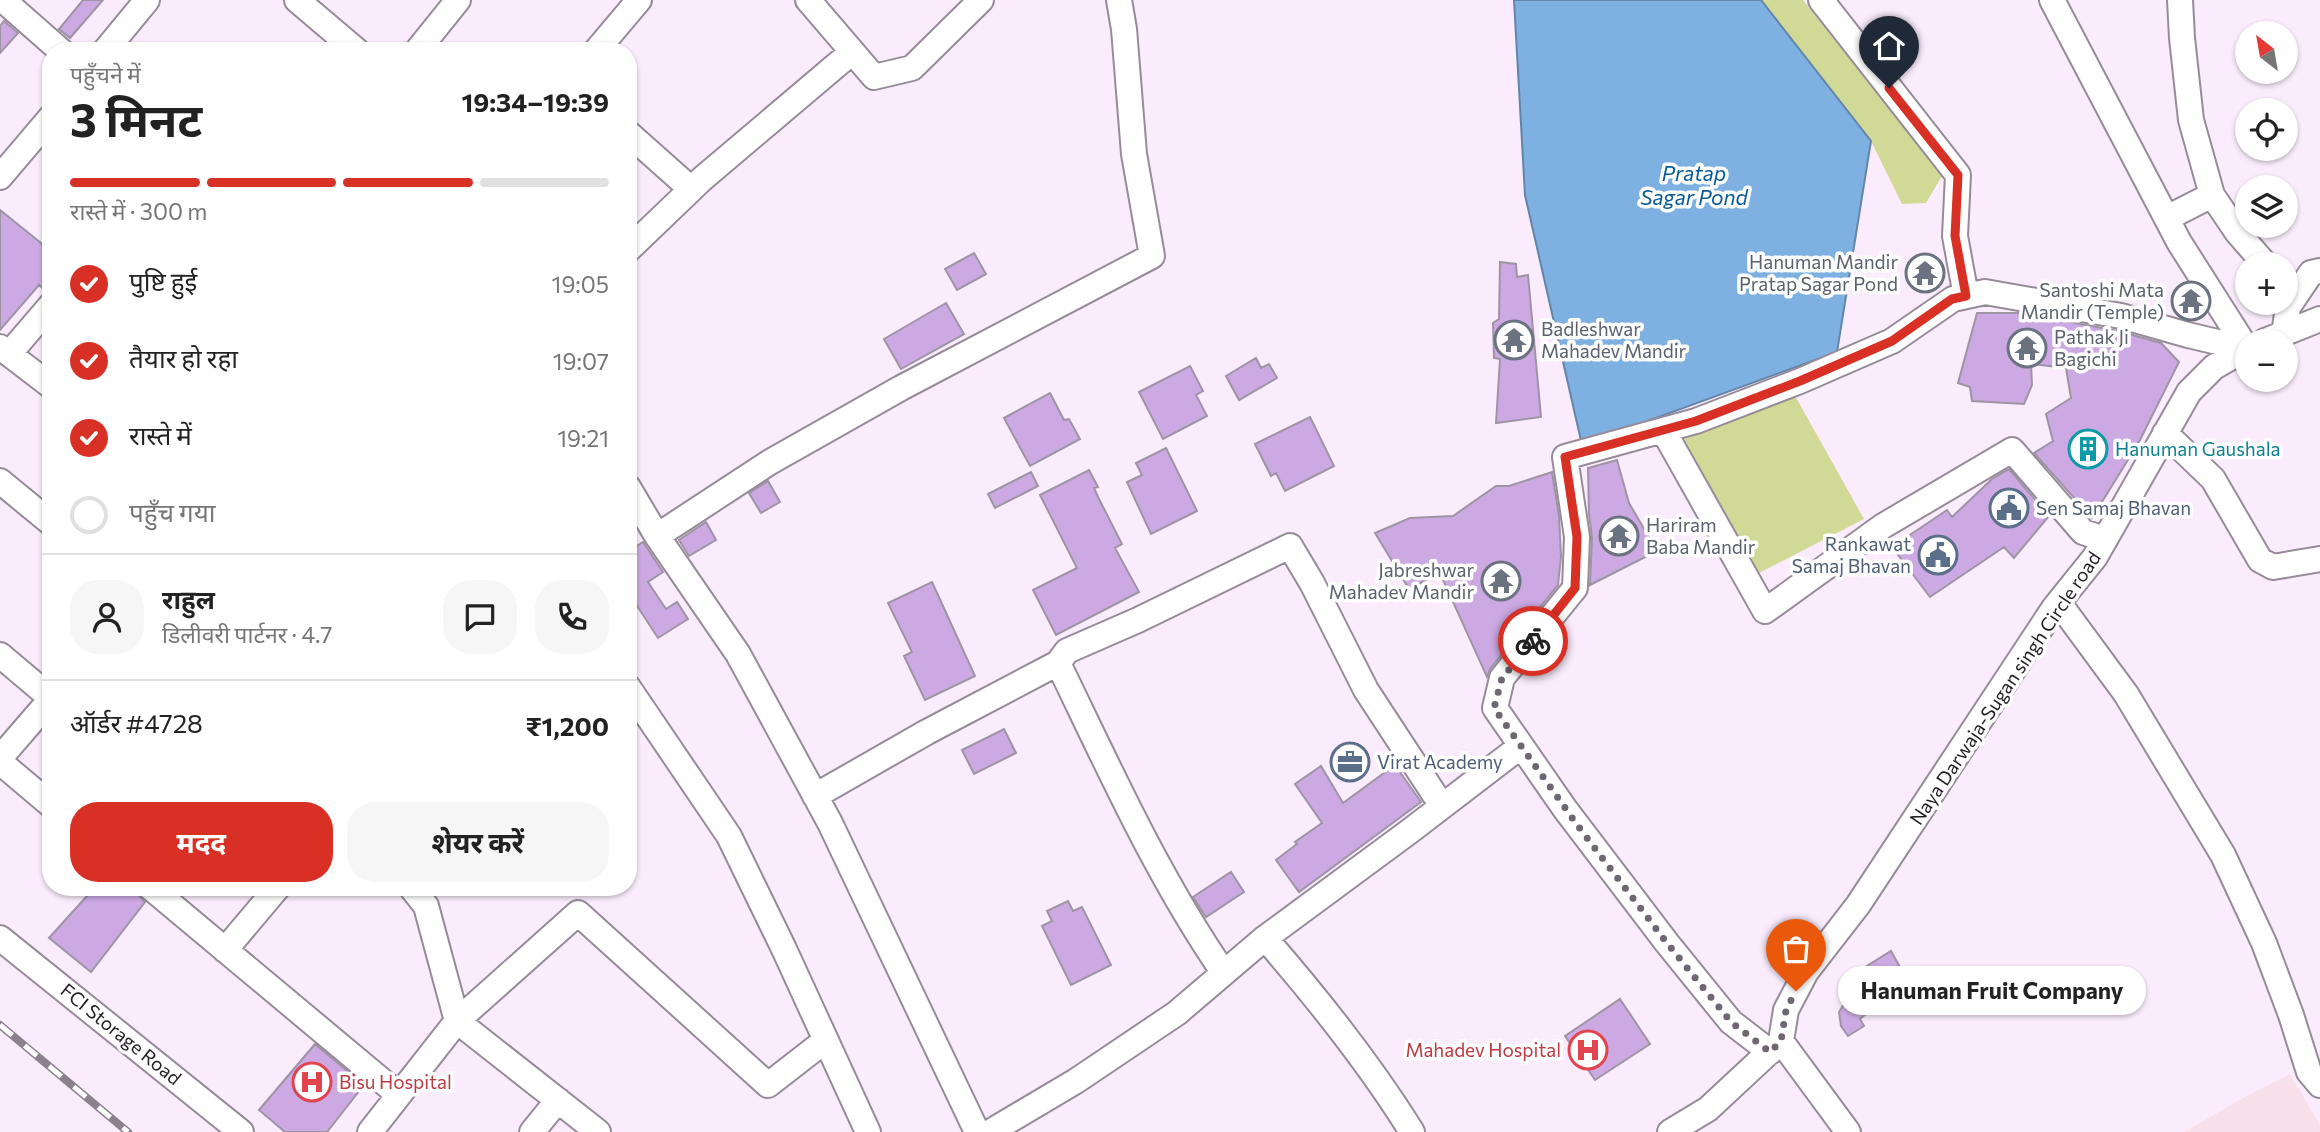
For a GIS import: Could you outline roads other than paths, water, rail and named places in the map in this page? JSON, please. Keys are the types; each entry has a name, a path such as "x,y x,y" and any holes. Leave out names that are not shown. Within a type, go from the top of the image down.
{"street":[{"path":"3,0 51,42"},
{"path":"297,0 346,42"},
{"path":"424,42 458,0"},
{"path":"604,42 639,0"},
{"path":"808,0 874,77 912,68 981,0"},
{"path":"657,536 770,462 901,388 1152,256 1134,154 1124,29 1119,0"},
{"path":"1821,0 1958,175 1955,236 1966,296"},
{"path":"2052,0 2166,218 2235,330"},
{"path":"2180,0 2190,120 2212,195 2254,252"},
{"path":"111,42 137,4"},
{"path":"637,241 691,189 852,52"},
{"path":"0,177 42,128"},
{"path":"637,141 691,189"},
{"path":"2166,218 2212,195"},
{"path":"2298,284 2311,273 2320,271"},
{"path":"1848,1132 1775,1047 1731,1022 1609,869 1494,708 1502,678 1575,588 1577,537 1565,457 1696,421 1800,381 1892,341 1952,299 1985,292 2121,316 2235,346"},
{"path":"42,314 4,351 42,379"},
{"path":"2294,329 2320,319"},
{"name":"Naya Darwaja-Sugan singh Circle road","path":"1775,1047 1786,1010 1806,972 1858,905 2059,603 2095,557 2189,392 2214,367 2235,356"},
{"path":"1663,430 1765,611 1883,526 2012,450 2083,532 2104,539"},
{"path":"2165,433 2213,479 2260,560 2273,567 2320,559"},
{"path":"0,481 42,516"},
{"path":"637,502 738,654 830,822 977,1132"},
{"path":"815,796 986,700 1058,663 1067,651 1138,620 1290,546 1312,583 1366,690 1442,806"},
{"path":"2059,603 2126,694 2223,855 2264,943 2309,1072 2320,1085"},
{"path":"0,655 42,691"},
{"path":"1058,663 1155,860 1202,942 1224,973"},
{"path":"637,700 729,836 868,1132"},
{"path":"42,710 0,760 42,797"},
{"path":"990,1132 1076,1082 1177,1013 1265,938 1521,746"},
{"path":"161,896 399,1095"},
{"path":"225,950 270,896"},
{"path":"418,896 426,906 457,1021 598,1132"},
{"path":"370,1132 457,1021 578,913 768,1086 826,1040"},
{"name":"FCI Storage Road","path":"0,938 242,1132"},
{"path":"1265,938 1384,1088 1412,1132"},
{"path":"1670,1132 1708,1109 1775,1047"},
{"path":"532,1132 558,1100"}],"water":[{"name":"Pratap Sagar Pond","path":"1514,0 1761,0 1871,141 1837,352 1582,445 1525,195"}],"railway":[{"path":"0,1025 128,1132"}],"place":[{"name":"Hanuman Mandir Pratap Sagar Pond","path":"1925,273"},
{"name":"Santoshi Mata Mandir (Temple)","path":"2191,301"},
{"name":"Badleshwar Mahadev Mandir","path":"1514,340"},
{"name":"Pathak Ji Bagichi","path":"2027,348"},
{"name":"Hanuman Gaushala","path":"2088,449"},
{"name":"Sen Samaj Bhavan","path":"2009,508"},
{"name":"Hariram Baba Mandir","path":"1619,536"},
{"name":"Rankawat Samaj Bhavan","path":"1938,555"},
{"name":"Jabreshwar Mahadev Mandir","path":"1501,581"},
{"name":"Virat Academy","path":"1350,762"},
{"name":"Hanuman Fruit Company","path":"1796,991"},
{"name":"Mahadev Hospital","path":"1588,1050"},
{"name":"Bisu Hospital","path":"312,1082"}]}
